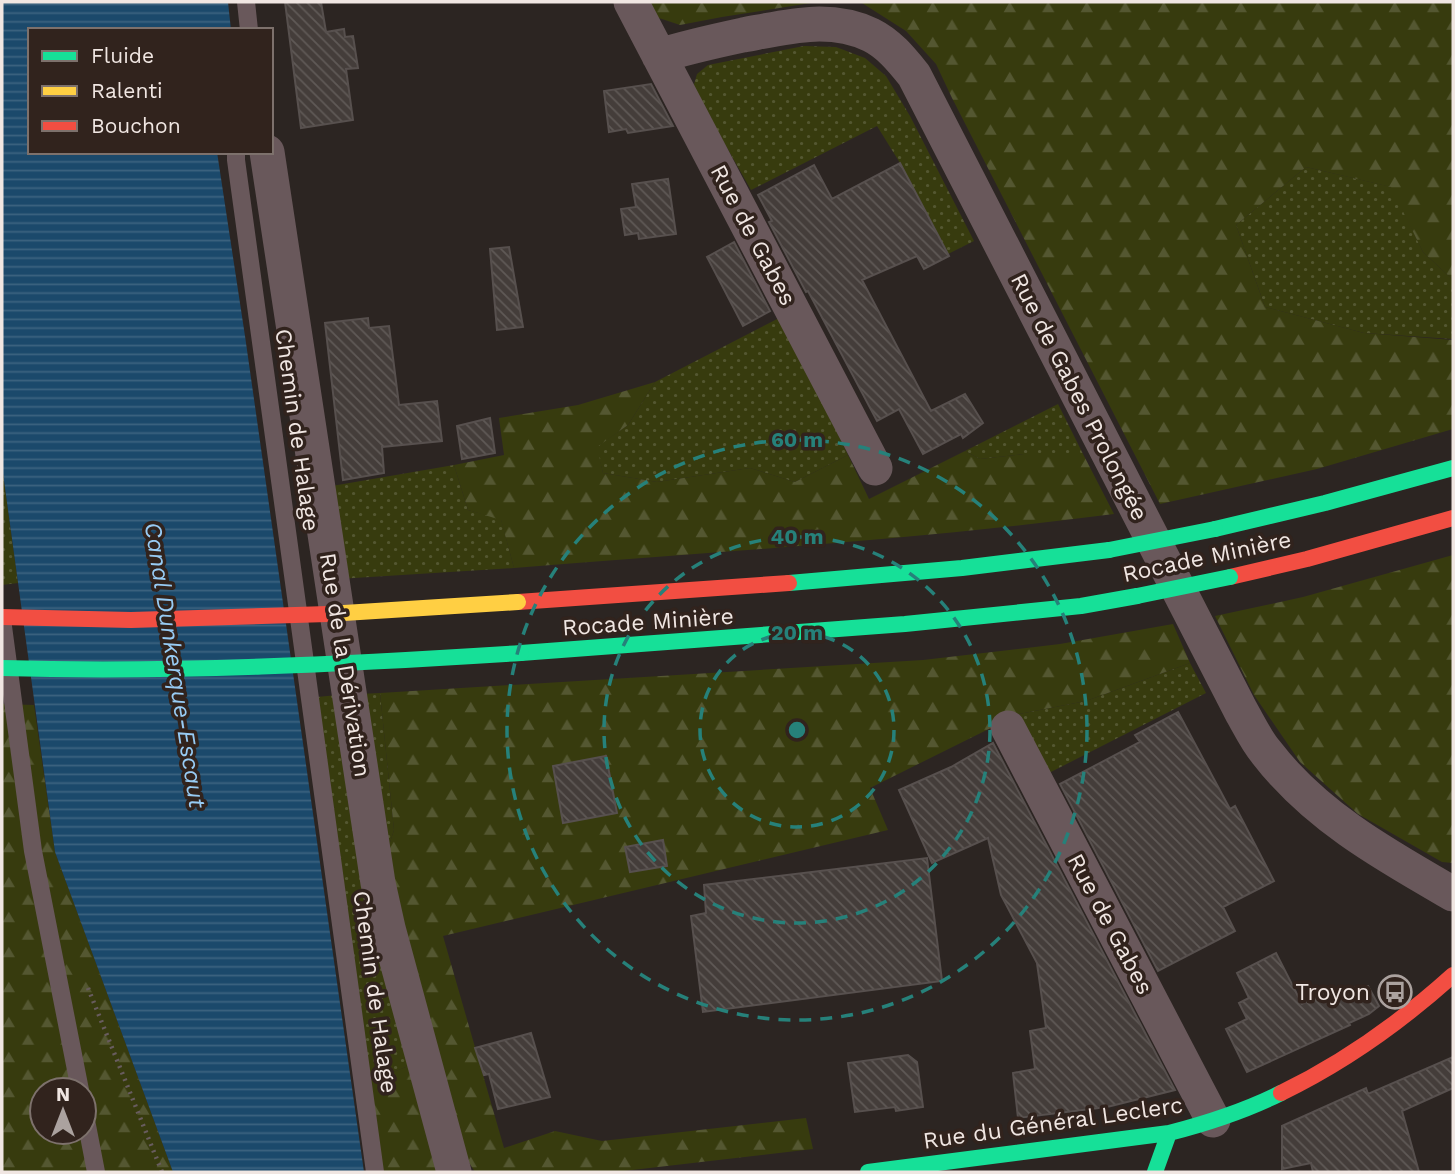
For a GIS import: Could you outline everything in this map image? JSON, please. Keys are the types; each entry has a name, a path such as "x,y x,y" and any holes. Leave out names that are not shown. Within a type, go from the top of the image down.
{"main road":[{"name":"Rocade Minière","path":"2,618 69,620 373,612 892,575 1020,562 1110,550 1215,529 1453,468"},
{"name":"Rocade Minière","path":"2,668 184,671 388,662 905,624 1081,606 1185,587 1307,559 1453,518"},
{"name":"Rue du Général Leclerc","path":"868,1172 1169,1133 1213,1121 1284,1092 1329,1068 1376,1037 1453,975"},
{"path":"1155,1172 1169,1133"}],"street":[{"name":"Rue de Gabes","path":"631,2 875,468"},
{"name":"Rue de Gabes Prolongée","path":"659,56 696,45 797,24 823,23 871,35 892,49 914,75 1241,711 1265,751 1294,785 1333,820 1453,894"},
{"name":"Rue de la Dérivation","path":"267,154 378,883 454,1172"},
{"name":"Rue de Gabes","path":"1008,728 1213,1121"}],"lane":[{"path":"246,2 249,28"},
{"name":"Chemin de Halage","path":"236,154 375,1172"},
{"path":"2,618 33,851 77,1076"},
{"path":"91,1146 96,1172"}],"path":[{"path":"85,979 162,1172"}],"green space":[{"path":"645,2 1453,2 1453,280 1423,252 1391,187 1306,167 1236,225 1265,307 1364,333 1453,340 1453,429 1317,469 1160,504 936,64 906,31 862,3 811,3 680,25 653,16"},
{"path":"804,46 836,47 865,58 886,76 910,116 974,241 948,254 900,163 877,126 751,190 693,88 697,74 708,65"},
{"path":"1306,167 1392,187 1423,252 1453,280 1453,339 1364,333 1265,307 1236,225"},
{"path":"781,317 848,455 795,482 750,468 657,482 603,473 596,447 628,425 655,382"},
{"path":"655,382 628,425 597,447 603,473 657,482 750,468 795,482 848,455 869,499 965,451 980,459 1024,454 1083,454 1114,514 889,538 514,568 501,520 468,510 454,465 504,455 499,418 578,405"},
{"path":"1058,404 1083,454 1024,454 980,459 965,451"},
{"path":"454,465 468,510 501,519 514,568 338,579 326,487"},
{"path":"2,466 18,583 2,585"},
{"path":"1453,555 1453,863 1442,862 1358,814 1300,762 1254,695 1215,616 1303,597"},
{"path":"1173,624 1190,663 1086,701 1019,714 870,788 888,830 443,936 504,1148 555,1131 602,1141 806,1118 813,1149 615,1172 475,1172 459,1147 385,858 394,830 380,693 923,660 1060,644"},
{"path":"1190,663 1206,693 1049,773 1019,714 1086,701"},
{"path":"380,693 394,830 385,858 359,694"},
{"path":"338,695 416,1063 368,1082 317,697"},
{"path":"2,704 34,705 55,852 173,1172 2,1172"},
{"path":"416,1063 442,1172 380,1172 368,1082"}],"water":[{"name":"Canal Dunkerque-Escaut","path":"2,2 228,2 231,28 28,28 28,154 217,154 364,1172 173,1172 55,852 2,466"}],"building":[{"path":"285,2 321,2 326,32 344,29 345,37 353,36 358,68 346,69 353,120 301,128"},
{"path":"651,84 673,126 628,133 626,129 609,132 604,91"},
{"path":"900,163 949,256 924,269 917,256 862,280 931,411 965,394 983,423 963,438 961,434 923,454 899,409 877,421 769,222 772,221 758,195 814,165 832,199"},
{"path":"668,179 676,234 639,239 638,233 625,235 621,209 636,207 632,184"},
{"path":"734,242 770,311 743,326 707,257"},
{"path":"509,247 523,327 497,330 490,249"},
{"path":"368,318 369,328 389,326 399,405 437,401 442,441 382,447 384,473 343,480 325,323"},
{"path":"490,418 495,453 462,459 457,426"},
{"path":"1178,712 1230,809 1235,806 1274,881 1223,907 1235,931 1158,971 1060,784 1140,742 1135,735"},
{"path":"993,743 1175,1090 1107,1107 1018,1118 1013,1073 1035,1069 1030,1031 1046,1028 1037,963 1001,895 988,838 932,863 899,790 951,767"},
{"path":"606,756 617,813 563,823 553,766"},
{"path":"663,840 667,866 630,872 625,847"},
{"path":"927,858 942,981 703,1012 691,916 706,913 704,885"},
{"path":"1276,953 1302,1004 1331,989 1335,997 1358,986 1368,986 1379,1006 1349,1023 1350,1025 1247,1072 1226,1029 1247,1019 1239,1003 1249,998 1237,973"},
{"path":"531,1033 550,1097 498,1109 489,1074 484,1075 475,1048"},
{"path":"908,1055 917,1062 923,1107 855,1112 848,1063"},
{"path":"1453,1057 1453,1088 1402,1111 1419,1172 1313,1172 1311,1163 1282,1169 1282,1126 1366,1088 1368,1094"}],"traffic: fast":[{"path":"1215,529 1325,503 1453,468"},
{"path":"1109,550 1215,529"},
{"path":"789,583 962,568 1109,550"},
{"path":"1137,596 1230,577"},
{"path":"521,653 905,624 1081,606 1137,596"},
{"path":"2,668 262,666 521,653"},
{"path":"868,1172 1169,1133 1226,1116 1281,1093"},
{"path":"1155,1172 1169,1133"}],"traffic: jam":[{"path":"1230,577 1307,559 1453,518"},
{"path":"518,602 789,583"},
{"path":"2,617 131,620 328,614"},
{"path":"1281,1093 1371,1040 1453,975"}],"traffic: slow":[{"path":"328,614 518,602"}],"place":[{"name":"Troyon","path":"1395,992"}]}
